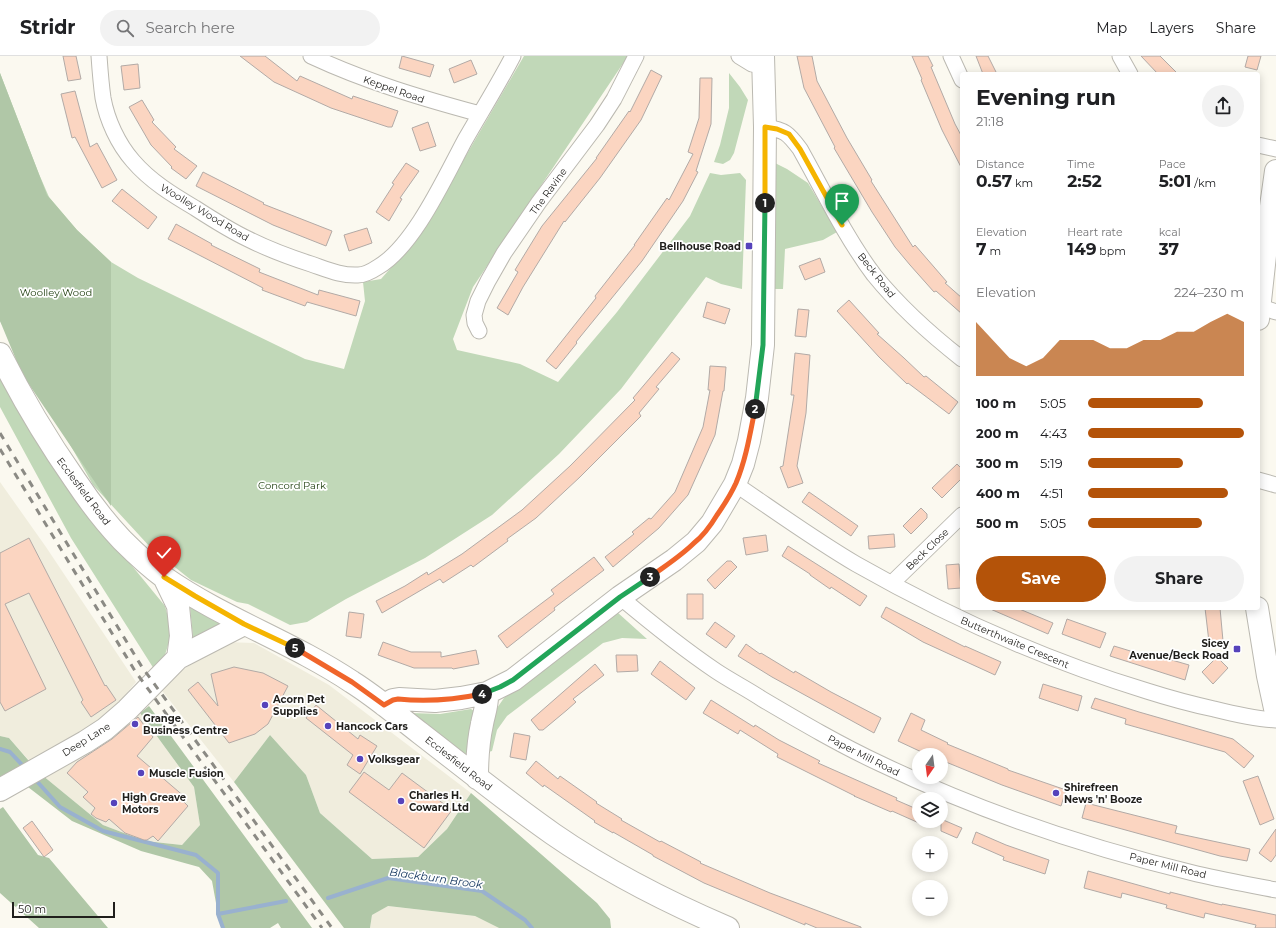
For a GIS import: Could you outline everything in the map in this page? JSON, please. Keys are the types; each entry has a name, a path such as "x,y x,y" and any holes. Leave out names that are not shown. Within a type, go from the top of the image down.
{"main road":[{"path":"384,705 398,699 435,701 487,693 513,680 620,597 674,560 696,542 712,523 735,484 743,464 750,434 757,398 763,345 765,127 763,61"},
{"path":"1263,311 1276,171"},
{"name":"Ecclesfield Road","path":"0,354 20,394 60,459 92,504 122,539 164,577 244,624 289,645 352,682 478,778 588,858 656,895 690,912 728,928"},
{"path":"164,577 178,606 181,636 178,658"},
{"path":"1256,610 1276,713"},
{"name":"Deep Lane","path":"0,790 105,729 127,710 178,658 244,624"},
{"path":"478,778 478,749 482,724 487,708 487,693"}],"street":[{"name":"Woolley Wood Road","path":"99,56 104,98 109,119 121,144 133,161 147,175 162,188 220,224 249,239 290,257 348,275 366,273 386,263 410,235 428,208 513,56"},
{"name":"Keppel Road","path":"311,56 331,60 373,82 480,114"},
{"name":"The Ravine","path":"479,331 475,323 474,315 478,302 488,281 504,253 539,202 614,99 636,56"},
{"path":"739,56 752,64 763,61"},
{"path":"951,56 960,76"},
{"path":"1120,56 1129,72"},
{"name":"Beck Road","path":"765,127 777,129 789,134 800,149 852,243 874,274 904,308 938,341 960,358"},
{"path":"1260,145 1276,149"},
{"path":"1260,481 1276,485"},
{"name":"Butterthwaite Crescent","path":"735,484 855,563 923,600 1010,642 1057,661 1130,686 1189,703 1241,715 1276,720"},
{"name":"Beck Close","path":"892,583 960,517"},
{"name":"Paper Mill Road","path":"620,597 661,632 716,671 811,728 879,764 923,783 1051,832 1116,852 1198,874 1276,890"}],"shaded area":[{"path":"0,482 46,547 136,682 126,694 194,787 200,825 182,845 145,841 103,825 42,775 9,738 0,736"},
{"path":"225,642 254,643 329,685 471,793 447,829 418,857 372,859 320,813 306,775 270,735 234,782 160,688 172,677"},
{"path":"387,906 475,916 499,928 370,928 372,915"}],"green space":[{"name":"Concord Park","path":"524,56 628,56 473,287 453,339 457,350 520,364 558,382 617,312 690,216 710,173 721,175 740,173 746,180 742,289 721,284 706,277 621,389 559,454 492,515 425,558 346,599 307,622 290,625 248,604 237,602 191,580 151,548 93,485 0,321 0,73 49,197 77,230 111,262 138,278 305,359 344,369 365,301 363,282 381,279 419,236"},
{"name":"Woolley Wood","path":"0,73 47,195 77,230 111,262 111,506 22,374 0,321"},
{"path":"729,73 748,100 734,153 730,160 723,164 714,162 720,145 729,108"},
{"path":"773,162 787,169 808,183 837,232 823,240 785,249 783,289 769,289"},
{"path":"0,378 17,409 56,468 98,524 165,606 172,632 165,655 154,669 71,538 0,407"},
{"path":"190,607 225,622 193,638"},
{"path":"617,612 647,639 622,638 603,643 507,716 497,730 492,751 485,753 488,721 504,698"},
{"path":"149,706 312,928 281,928 278,923 270,928 223,928 218,914 212,881 199,867 141,851 72,821 28,787 42,775 103,825 145,841 182,845 200,825 194,787 140,713"},
{"path":"471,709 477,713 468,755 462,755 411,713 440,714"},
{"path":"270,735 306,775 320,813 372,859 418,857 447,829 471,793 597,903 610,919 611,928 499,928 475,916 388,906 372,915 370,928 344,928 234,782"},
{"path":"0,736 9,738 29,761 0,777"},
{"path":"3,807 38,855 49,858 108,928 39,928 0,893 0,809"}],"building":[{"path":"63,56 76,56 81,79 68,81"},
{"path":"240,56 265,56 297,81 300,76 352,99 353,96 398,111 392,127 331,108 274,82"},
{"path":"402,56 434,65 430,77 399,68"},
{"path":"797,56 812,56 817,81 847,138 872,180 871,181 913,247 915,245 947,282 945,283 960,296 960,312 936,291 934,292 895,247 872,212 834,148 835,147 804,88"},
{"path":"912,56 928,56 933,66 931,67 960,133 960,165 942,130 921,80 922,79"},
{"path":"976,56 988,56 996,72 982,72"},
{"path":"1141,56 1160,56 1176,72 1156,72"},
{"path":"1248,56 1261,56 1257,70 1245,67"},
{"path":"471,60 477,74 454,83 449,69"},
{"path":"138,64 140,88 124,90 121,66"},
{"path":"651,70 662,76 641,120 600,178 565,222 564,221 523,287 508,315 497,308 518,272 515,270 542,226 597,158 629,111 630,112"},
{"path":"700,78 712,78 711,124 696,171 698,172 683,201 642,261 556,369 546,361 596,298 595,296 635,245 667,198 669,200 693,154 688,152 699,118"},
{"path":"75,91 90,147 97,143 117,180 102,188 75,137 72,138 61,94"},
{"path":"142,100 154,120 152,122 176,147 174,149 197,166 186,179 171,168 172,167 151,145 129,107"},
{"path":"428,122 436,146 420,151 412,128"},
{"path":"406,163 419,171 400,198 402,199 389,221 376,212 394,184 392,183"},
{"path":"203,172 264,203 263,204 332,231 326,246 273,225 196,186"},
{"path":"122,189 157,217 148,229 112,201"},
{"path":"176,224 212,244 211,245 260,269 259,272 318,295 319,290 360,301 356,316 307,302 305,306 262,290 263,288 168,239"},
{"path":"367,228 372,243 349,251 344,235"},
{"path":"820,258 825,272 805,280 799,266"},
{"path":"849,300 879,333 877,334 924,377 926,376 958,402 949,414 908,383 907,384 879,357 837,311"},
{"path":"707,302 730,309 725,324 703,317"},
{"path":"798,309 809,310 806,337 795,336"},
{"path":"672,352 680,359 656,387 659,389 639,413 641,416 580,477 536,518 507,539 508,541 473,567 471,565 443,583 440,579 382,613 376,601 405,586 427,572 428,575 462,554 522,510 570,466 635,400 633,398"},
{"path":"795,353 810,355 806,413 797,466 803,483 788,488 780,467 783,466 794,395 791,395"},
{"path":"710,366 726,367 724,391 715,435 688,495 659,528 613,567 605,557 634,534 632,532 649,518 651,519 675,492 703,427 710,390 708,390"},
{"path":"957,464 960,467 960,480 942,498 932,488"},
{"path":"809,492 858,526 851,536 802,502"},
{"path":"921,508 927,514 927,518 911,534 903,526"},
{"path":"894,534 895,547 869,549 868,536"},
{"path":"766,535 768,551 746,555 743,538"},
{"path":"29,538 105,686 106,685 116,700 91,717 81,702 83,700 29,593 5,604 46,689 5,711 0,702 0,553"},
{"path":"788,546 867,596 860,606 831,587 830,589 782,556"},
{"path":"594,557 604,570 554,608 555,610 507,648 498,636 554,594 551,590"},
{"path":"727,561 731,561 737,567 715,589 707,580"},
{"path":"959,564 960,588 948,589 946,565"},
{"path":"687,594 703,594 703,619 687,619"},
{"path":"886,607 965,647 1001,662 995,675 923,642 881,617"},
{"path":"993,610 1022,610 1053,623 1048,634"},
{"path":"1205,610 1220,610 1223,641 1209,642"},
{"path":"349,612 364,614 361,638 346,636"},
{"path":"1067,619 1106,633 1100,648 1062,634"},
{"path":"715,622 735,636 726,648 706,634"},
{"path":"383,642 411,652 441,652 441,657 476,650 479,664 453,669 414,668 378,655"},
{"path":"746,644 760,654 761,653 794,673 795,671 881,718 874,733 772,677 738,656"},
{"path":"1114,646 1150,657 1151,654 1189,665 1185,680 1110,656"},
{"path":"616,655 637,655 638,671 617,672"},
{"path":"1217,657 1228,668 1213,684 1202,672"},
{"path":"660,661 695,688 686,700 651,674"},
{"path":"595,664 604,675 573,699 576,702 567,710 543,730 539,730 531,720"},
{"path":"234,667 263,673 288,686 268,724 255,734 229,743 188,690 198,682 218,706 211,674"},
{"path":"1043,684 1082,696 1078,711 1039,698"},
{"path":"1095,698 1233,739 1254,756 1244,768 1225,752 1125,724 1126,719 1091,708"},
{"path":"711,700 754,727 755,725 779,740 820,761 818,763 897,798 896,800 912,807 912,820 854,796 777,757 778,754 740,730 738,734 703,713"},
{"path":"316,705 358,739 360,735 377,746 360,774 347,765 353,755 306,718"},
{"path":"911,713 925,720 921,730 948,743 947,744 1008,770 1066,790 1061,806 1002,785 948,763 948,748 913,748 898,741"},
{"path":"138,717 153,737 137,756 186,798 183,801 188,806 158,841 153,836 147,840 144,840 125,833 109,819 106,822 96,818 91,814 95,808 83,797 88,792 67,773 77,762 112,739"},
{"path":"514,733 530,736 526,760 510,757"},
{"path":"536,761 558,779 560,776 597,802 596,803 622,819 621,820 660,842 661,841 701,862 700,863 770,893 861,928 817,928 805,923 805,925 704,883 594,822 595,821 544,785 543,787 526,773"},
{"name":"Charles H. Coward Ltd","path":"364,772 389,790 402,773 452,810 424,848 349,792"},
{"path":"1258,776 1274,819 1260,825 1243,781"},
{"path":"1086,803 1177,826 1175,833 1250,849 1247,861 1220,856 1082,818"},
{"path":"32,821 53,850 44,857 23,828"},
{"path":"948,822 962,828 957,838 941,831 941,828 948,828"},
{"path":"1276,829 1276,855 1271,862 1259,853"},
{"path":"976,832 1006,845 1049,860 1045,874 1003,860 1004,857 972,843"},
{"path":"1088,871 1170,894 1170,892 1222,905 1276,915 1276,928 1255,928 1256,925 1205,913 1204,918 1166,908 1167,905 1122,893 1121,898 1084,888"}],"waterway":[{"name":"Blackburn Brook","path":"0,749 10,752 25,768"},
{"name":"Blackburn Brook","path":"34,778 60,807 103,831 196,855 218,873 218,914 286,901"},
{"name":"Blackburn Brook","path":"328,898 388,878 482,891 525,920 532,928"},
{"path":"218,914 223,928"}],"railway":[{"path":"0,433 142,667 332,928"},
{"path":"0,449 135,671 322,928"}],"place":[{"name":"Bellhouse Road","path":"749,246"},
{"name":"Sicey Avenue/Beck Road","path":"1237,649"},
{"name":"Acorn Pet Supplies","path":"265,705"},
{"name":"Grange Business Centre","path":"135,724"},
{"name":"Hancock Cars","path":"328,726"},
{"name":"Volksgear","path":"360,759"},
{"name":"Muscle Fusion","path":"141,773"},
{"name":"Shirefreen News 'n' Booze","path":"1056,793"},
{"name":"Charles H. Coward Ltd","path":"401,801"},
{"name":"High Greave Motors","path":"114,803"}],"route":[{"path":"164,577 244,624 289,645 314,659 352,682 384,705 398,699 435,701 461,698 487,693 500,687 513,680 620,597 674,560 696,542 712,523 735,484 743,464 749,441 757,398 763,345 765,127 777,129 789,134 800,149 842,225"}]}
